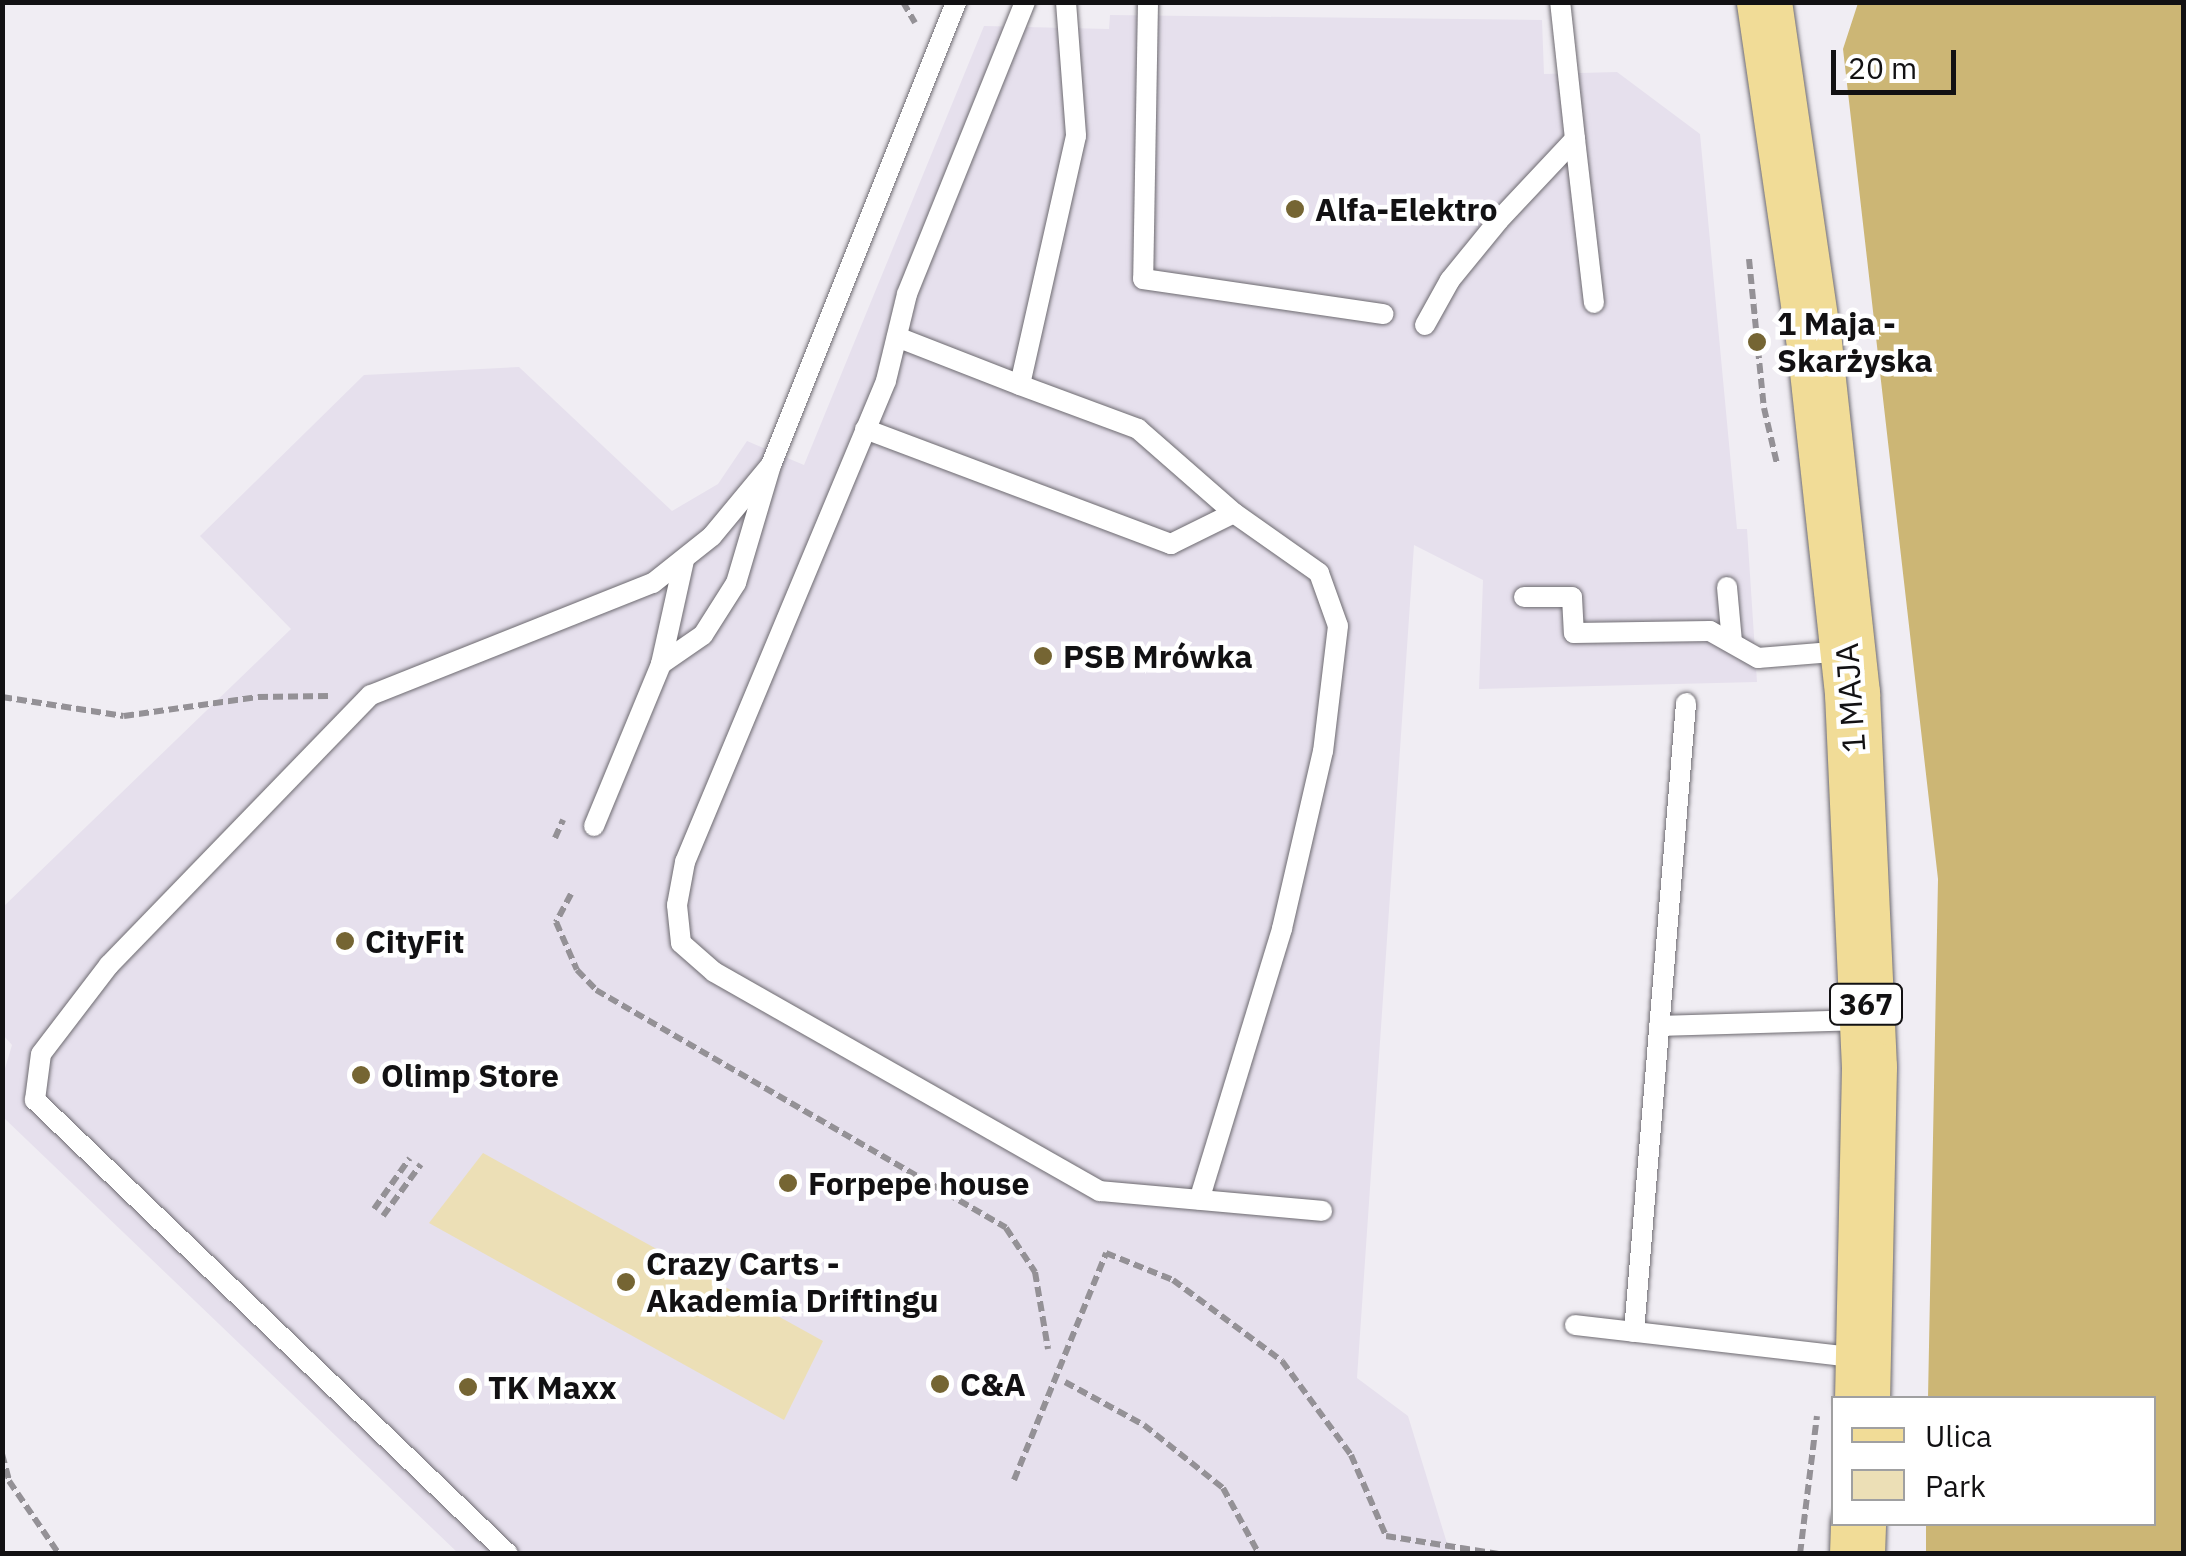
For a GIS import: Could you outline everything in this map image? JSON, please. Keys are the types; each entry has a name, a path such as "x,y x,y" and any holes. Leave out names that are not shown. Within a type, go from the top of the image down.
{"main road":[{"name":"1 MAJA","path":"1764,2 1814,344 1847,651 1867,1020 1863,1378"},
{"path":"1856,1554 1858,1526"}],"lane":[{"path":"661,664 703,634 726,600 752,540 771,466 956,2"},
{"path":"1025,2 908,294 865,430 685,862 677,905 681,943 714,972 1100,1191 1322,1211"},
{"path":"1020,385 1076,136 1066,2"},
{"path":"1148,2 1143,279 1383,314"},
{"path":"1560,2 1594,303"},
{"path":"1425,326 1499,220 1575,140"},
{"path":"897,337 1138,429 1234,513 1319,573 1338,626 1323,750 1282,930 1199,1200"},
{"path":"865,430 1171,544 1234,513"},
{"path":"508,1554 35,1100 40,1054 109,965 370,695 628,596 684,560 771,466"},
{"path":"594,826 661,664 684,560"},
{"path":"1728,587 1732,642"},
{"path":"1524,597 1572,597 1574,632 1710,632 1758,658 1847,651"},
{"path":"1634,1332 1686,703"},
{"path":"1660,1026 1867,1020"},
{"path":"1575,1325 1634,1332 1863,1378"}],"path":[{"path":"903,2 919,30"},
{"path":"1750,276 1764,408"},
{"path":"2,697 124,716 258,697 370,695"},
{"path":"555,838 571,802"},
{"path":"570,894 556,922 577,970 596,990 1006,1228 1034,1272 1048,1348"},
{"path":"374,1210 410,1158"},
{"path":"383,1216 421,1164"},
{"path":"1014,1480 1106,1253 1173,1280 1282,1361 1351,1455 1386,1536 1499,1554"},
{"path":"1065,1382 1144,1425 1223,1488 1259,1554"},
{"path":"2,1454 9,1481 58,1554"}],"shaded area":[{"path":"1858,3 2183,3 2183,1553 1926,1553 1926,1526 2156,1526 2156,1396 1928,1396 1938,879 1843,49"},
{"path":"1110,15 1542,20 1544,74 1617,72 1700,134 1737,529 1747,529 1757,682 1479,689 1483,580 1414,545 1357,1378 1408,1416 1450,1553 458,1553 4,1118 3,1075 12,1045 3,1035 3,907 291,629 200,536 364,375 519,367 672,511 718,484 747,441 804,465 984,26 1109,29"}],"green space":[{"name":"Crazy Carts - Akademia Driftingu","path":"483,1153 823,1341 784,1420 429,1223"}],"place":[{"name":"Alfa-Elektro","path":"1295,209"},
{"name":"1 Maja - Skarżyska","path":"1757,342"},
{"name":"PSB Mrówka","path":"1043,656"},
{"name":"CityFit","path":"345,941"},
{"name":"Olimp Store","path":"361,1075"},
{"name":"Forpepe house","path":"788,1183"},
{"name":"Crazy Carts - Akademia Driftingu","path":"626,1282"},
{"name":"C&A","path":"940,1384"},
{"name":"TK Maxx","path":"468,1387"}]}
